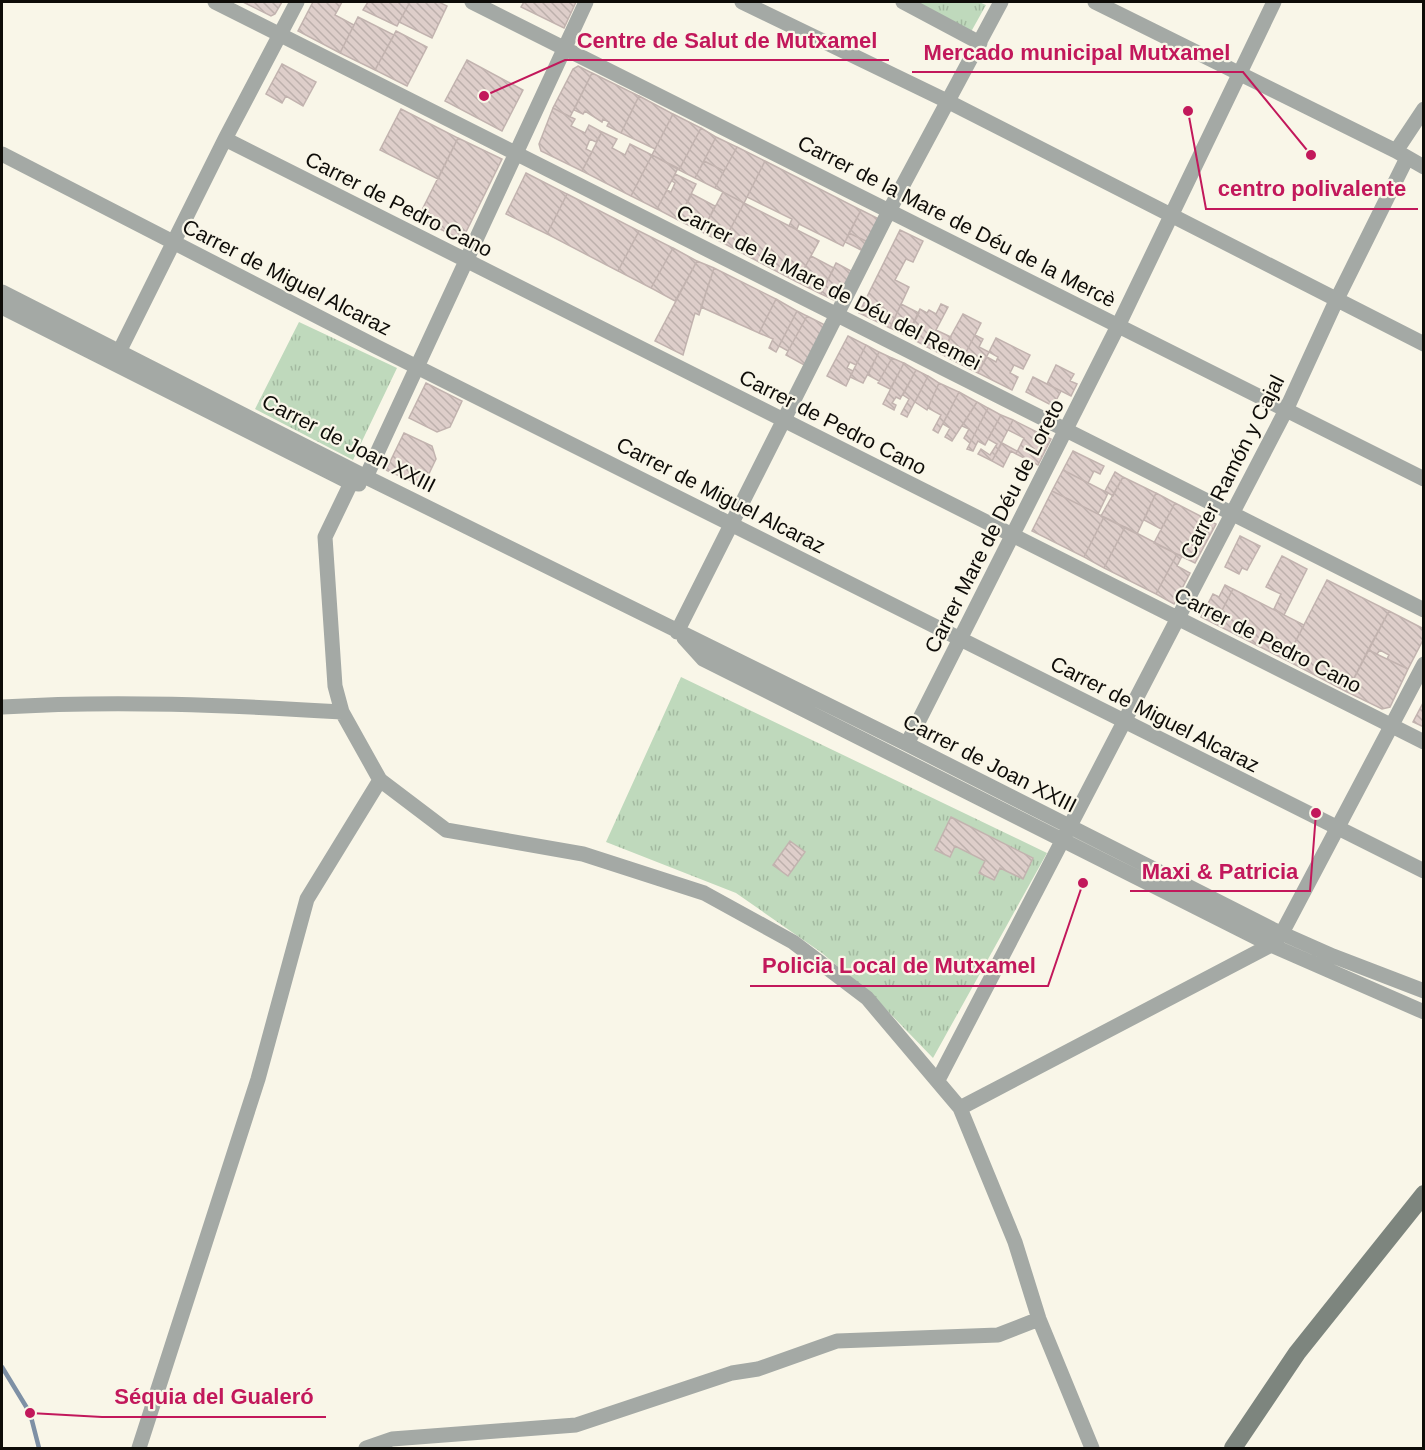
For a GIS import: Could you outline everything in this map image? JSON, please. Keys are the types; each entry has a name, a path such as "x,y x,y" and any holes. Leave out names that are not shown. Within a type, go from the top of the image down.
{"street":[{"name":"Carrer de la Mare de Déu del Remei","path":"215,2 1424,610"},
{"path":"116,358 225,139 297,2"},
{"name":"Carrer de la Mare de Déu de la Mercè","path":"472,2 1424,479"},
{"path":"586,2 366,477 351,483 325,537 335,686 342,712 380,780 446,830 583,854 704,893 792,942 867,998 960,1107 1015,1242 1039,1319 1092,1449"},
{"path":"742,2 949,102 1424,344"},
{"path":"903,2 980,43"},
{"path":"677,632 890,211 1001,2"},
{"path":"1095,2 1424,167"},
{"name":"Carrer Mare de Déu de Loreto","path":"907,744 1118,326 1274,2"},
{"name":"Carrer Ramón y Cajal","path":"938,1080 1286,410 1424,109"},
{"name":"Carrer de Pedro Cano","path":"225,139 1424,742"},
{"name":"Carrer de Miguel Alcaraz","path":"2,154 1124,722 1424,871"},
{"name":"Carrer de Joan XXIII","path":"2,292 116,358 351,483 394,490"},
{"name":"Carrer de Joan XXIII","path":"2,307 116,358 394,490 907,744 1066,834 1271,945 1424,1012"},
{"name":"Carrer de Joan XXIII","path":"677,632 703,659 1066,834 1333,956 1424,991"},
{"path":"960,1107 1271,945 1337,828 1424,664"},
{"path":"2,707 69,703 219,704 342,712"},
{"path":"140,1449 258,1079 308,899 380,780"},
{"path":"1233,1449 1297,1353 1424,1194"},
{"path":"366,1449 392,1440 576,1425 732,1373 759,1369 837,1341 998,1335 1039,1319"}],"green space":[{"path":"920,2 979,2 986,5 967,39 915,10"},
{"path":"299,322 397,368 353,460 255,409"},
{"path":"681,677 1047,853 933,1058 877,1000 822,953 736,893 606,842"}],"building":[{"path":"243,2 282,2 275,14 271,16"},
{"path":"313,2 342,2 335,15 354,25 340,53 298,31"},
{"path":"368,2 410,2 397,26 363,10"},
{"path":"410,2 439,2 447,6 432,38 399,22"},
{"path":"524,2 576,2 564,28 521,7"},
{"path":"358,17 394,35 375,70 340,53"},
{"path":"396,31 427,47 407,86 375,70"},
{"path":"467,60 523,90 502,131 445,101"},
{"path":"282,64 316,82 303,106 286,96 282,103 266,94"},
{"path":"578,66 592,73 570,117 553,108 573,69"},
{"path":"592,73 639,96 621,133 607,126 609,122 603,119 602,122 585,111 583,114 574,110"},
{"path":"639,96 673,114 655,149 621,133"},
{"path":"553,108 575,119 571,126 585,133 589,125 602,132 596,142 590,139 586,149 592,152 582,171 541,151 539,144"},
{"path":"401,109 458,138 438,179 380,150"},
{"path":"673,114 701,128 679,170 652,155"},
{"path":"701,128 716,137 695,178 679,170"},
{"path":"602,132 617,139 612,148 625,155 630,144 652,155 631,196 582,171"},
{"path":"716,137 737,147 724,171 704,161"},
{"path":"458,138 502,159 462,240 418,218"},
{"path":"737,147 765,161 744,203 715,188"},
{"path":"652,155 678,168 657,209 631,196"},
{"path":"704,161 724,171 715,188 695,178"},
{"path":"765,161 861,210 843,246 799,224 797,229 789,226 792,219 747,197"},
{"path":"526,173 567,194 547,234 506,214"},
{"path":"675,174 696,184 678,220 657,209 667,190 671,192 675,183 672,181"},
{"path":"723,192 744,203 723,243 702,232"},
{"path":"567,194 639,231 618,271 547,234"},
{"path":"692,194 715,206 702,232 678,220"},
{"path":"744,203 819,241 797,282 723,243"},
{"path":"861,210 881,220 870,243 849,233"},
{"path":"900,230 923,241 913,262 906,259 895,280 909,287 890,328 859,313"},
{"path":"639,231 673,248 651,288 618,271"},
{"path":"849,233 870,243 865,252 845,242"},
{"path":"673,248 697,261 675,301 651,288"},
{"path":"811,256 834,268 821,294 797,282"},
{"path":"697,261 714,268 699,315 695,313 683,355 655,341"},
{"path":"836,263 853,272 838,302 821,294"},
{"path":"714,268 776,299 759,333 701,307"},
{"path":"776,299 797,311 776,352 769,348 773,339 759,333"},
{"path":"901,304 919,313 907,336 890,328"},
{"path":"941,304 948,307 927,347 907,336 920,309 936,314"},
{"path":"797,311 807,316 788,351 779,346"},
{"path":"963,314 981,323 960,364 941,354"},
{"path":"807,316 827,326 806,366 786,355"},
{"path":"936,330 951,337 941,354 927,347"},
{"path":"975,335 983,339 979,347 989,352 978,373 960,364"},
{"path":"848,336 866,345 856,365 850,362 847,368 853,371 846,386 827,376"},
{"path":"996,338 1030,355 1023,369 1014,365 1010,373 1018,377 1012,390 978,373 987,357 996,362 998,357 989,352"},
{"path":"866,345 879,352 863,383 850,377"},
{"path":"879,352 892,358 879,381 868,375"},
{"path":"892,358 904,363 890,389 878,383"},
{"path":"904,363 916,370 900,399 896,397 892,403 896,405 894,410 883,404"},
{"path":"1056,365 1074,374 1070,381 1077,384 1071,396 1047,384"},
{"path":"916,370 928,376 907,417 901,414 909,399 903,395"},
{"path":"928,376 939,383 927,410 915,402"},
{"path":"1033,377 1061,391 1053,406 1026,392"},
{"path":"426,383 462,401 450,427 437,432 409,418"},
{"path":"939,383 959,392 938,433 933,430 941,415 928,408"},
{"path":"959,392 977,402 952,441 945,437 950,428 943,424"},
{"path":"977,402 988,408 970,443 964,438 969,429 962,426"},
{"path":"988,408 1001,415 985,445 978,441 973,451 967,449"},
{"path":"1001,415 1013,420 992,461 978,454 981,449 990,455 997,444 988,439"},
{"path":"1013,420 1051,439 1038,465 1016,454 1024,438 1008,430"},
{"path":"404,433 432,446 436,459 423,486 386,470"},
{"path":"1002,443 1017,451 1016,454 1011,451 1003,467 992,461"},
{"path":"1073,451 1104,466 1100,474 1094,471 1088,483 1063,470"},
{"path":"1063,470 1108,493 1098,514 1052,491"},
{"path":"1115,472 1123,477 1113,496 1105,491"},
{"path":"1123,477 1156,493 1137,534 1101,516"},
{"path":"1052,491 1104,517 1084,557 1032,531"},
{"path":"1156,493 1175,503 1161,529 1144,520"},
{"path":"1175,503 1216,524 1195,563 1154,543"},
{"path":"1104,517 1125,527 1104,568 1084,557"},
{"path":"1125,527 1177,554 1156,594 1104,568"},
{"path":"1240,536 1260,546 1247,570 1242,568 1239,574 1225,567"},
{"path":"1177,554 1182,556 1177,566 1190,573 1174,604 1156,594"},
{"path":"1282,556 1307,569 1284,615 1274,609 1281,594 1266,587"},
{"path":"1327,580 1389,611 1347,692 1286,660"},
{"path":"1225,585 1233,589 1215,624 1201,617 1213,594 1219,597"},
{"path":"1233,589 1304,625 1286,660 1215,624"},
{"path":"1389,611 1424,629 1424,638 1408,669 1387,659 1389,655 1380,650 1377,654 1368,650"},
{"path":"1368,650 1408,669 1390,707 1382,709 1347,692"},
{"path":"1424,701 1424,727 1413,722"},
{"path":"951,817 1033,858 1023,879 1000,868 994,880 979,873 985,861 955,846 950,857 935,850"},
{"path":"790,841 805,852 788,876 773,865"}],"waterway":[{"path":"2,1367 30,1413 39,1448"}],"place":[{"name":"Centre de Salut de Mutxamel","path":"484,96"},
{"name":"centro polivalente","path":"1188,111"},
{"name":"Mercado municipal Mutxamel","path":"1311,155"},
{"name":"Maxi & Patricia","path":"1316,813"},
{"name":"Policia Local de Mutxamel","path":"1083,883"},
{"name":"Séquia del Gualeró","path":"30,1413"}]}
